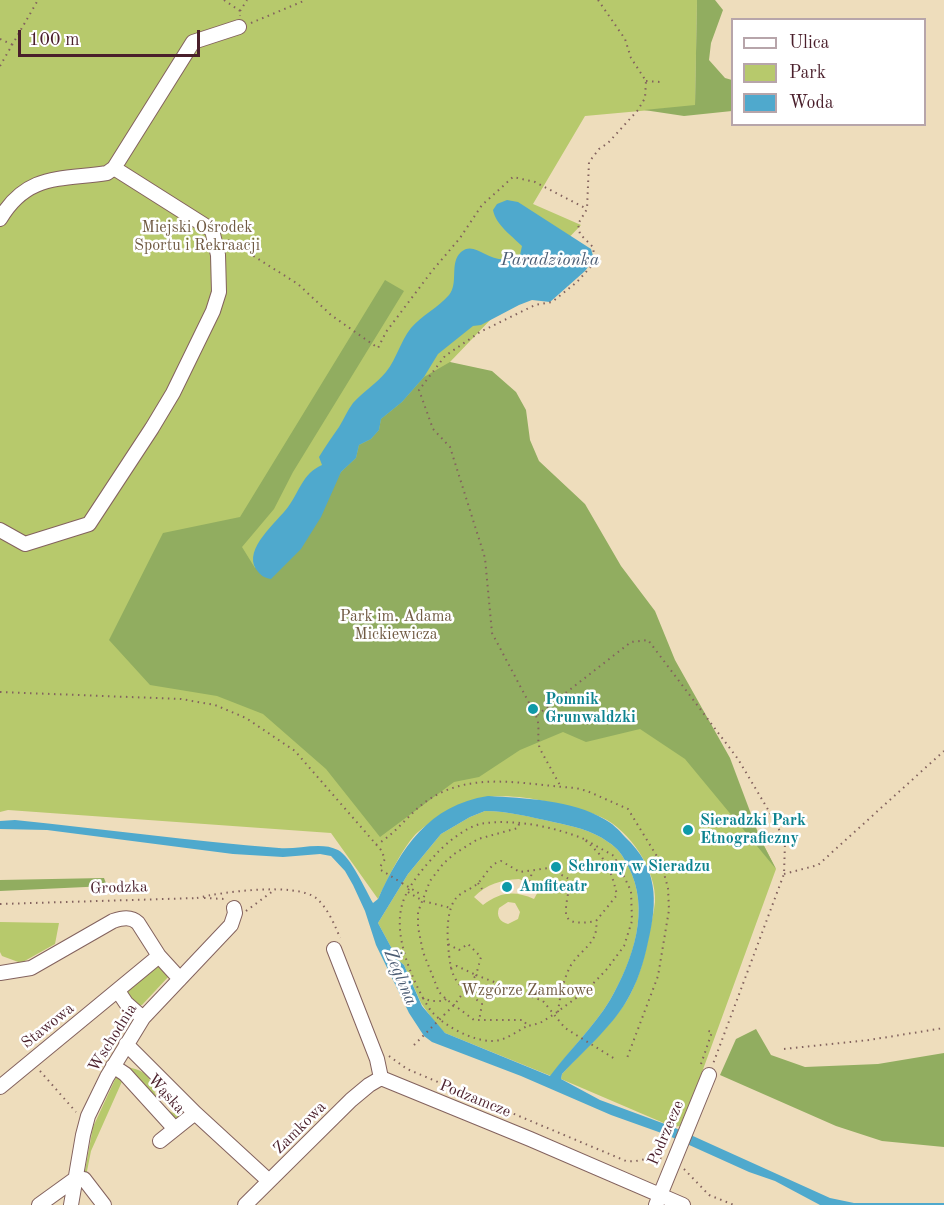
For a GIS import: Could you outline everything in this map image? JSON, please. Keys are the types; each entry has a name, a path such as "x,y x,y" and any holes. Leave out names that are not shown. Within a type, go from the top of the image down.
{"street":[{"path":"0,219 14,200 39,182 107,173 114,168 193,42 239,27"},
{"path":"0,530 25,544 89,524 153,428 173,393 213,311 219,292 218,255 212,230 114,168"},
{"name":"Wschodnia","path":"72,1205 88,1116 113,1066 143,1018 231,925 234,914"},
{"path":"0,973 31,968 113,921 123,918 135,919 159,956 180,979"},
{"path":"338,947 381,1078"},
{"name":"Stawowa","path":"0,1087 159,956"},
{"path":"118,991 126,1003 143,1018"},
{"name":"Wąska","path":"126,1044 195,1113 269,1181"},
{"name":"Wąska","path":"113,1066 125,1074 175,1129 195,1113"},
{"name":"Podrzecze","path":"657,1200 691,1118 703,1074"},
{"name":"Zamkowa","path":"245,1205 351,1100 381,1078"},
{"name":"Podzamcze","path":"381,1078 530,1139 657,1200 683,1205"},
{"path":"160,1141 175,1129"},
{"path":"39,1205 75,1179 84,1179 104,1205"}],"path":[{"path":"0,66 38,0"},
{"path":"224,0 240,11"},
{"path":"246,0 240,11 239,27 306,0"},
{"path":"561,787 540,749 536,716 492,633 485,558 450,447 433,429 419,390 445,356 480,332 535,305 552,302 577,282 595,262 593,247 580,234 578,224 587,209 589,162 638,110 645,98 646,81 631,58 626,39 598,0"},
{"path":"0,39 13,45"},
{"path":"646,81 661,82"},
{"path":"212,230 298,284 331,315 378,348 386,332 460,238 482,205 513,177 535,182 587,209"},
{"path":"536,716 631,642 648,640 738,759 785,842 784,874 703,1074"},
{"path":"0,692 180,699 215,705 246,717 295,751 376,844 385,858 380,867 384,872 425,896"},
{"path":"784,874 818,865 944,751"},
{"path":"376,844 388,838 429,799 469,783 493,780 587,791 628,809 661,863 668,888 669,910 658,976 627,1058"},
{"path":"519,824 514,830 478,839 454,854 440,867 430,880 418,912 418,927 423,952 440,992 446,999 474,1020 523,1020 528,1026"},
{"path":"519,824 559,829 584,839 614,856 631,891 632,921 624,946 587,990 540,1023 528,1026 505,1038 493,1041 482,1040 446,1024 433,1013 423,998 404,952 400,928 401,906 431,860 466,830 480,825 519,824"},
{"path":"558,1012 564,980 571,966 593,941 597,932 596,921 617,895 610,868 600,854 584,839"},
{"path":"479,1021 482,1004 458,984 450,968 447,929 456,898 478,883 494,863 501,861 520,872 549,868 569,879 565,904 565,914 568,919 578,923 596,921"},
{"path":"530,882 532,871"},
{"path":"478,883 482,889"},
{"path":"234,914 274,890"},
{"path":"197,898 224,892 274,890 293,890 315,897 333,922 338,947"},
{"path":"408,892 423,901 452,908"},
{"name":"Grodzka","path":"0,904 222,898 229,901 234,914"},
{"path":"414,1045 455,1005 476,975 481,957 468,945 459,950 448,944"},
{"path":"450,968 457,966 543,1001 565,1028 615,1059"},
{"path":"423,998 431,1001 446,999"},
{"path":"784,1049 869,1040 944,1028"},
{"path":"703,1074 712,1032 705,1030"},
{"path":"387,1054 407,1069 626,1161 642,1161 656,1157 673,1159 702,1190 734,1205"},
{"path":"38,1069 74,1110 88,1116"}],"green space":[{"path":"0,0 697,0 695,106 585,116 533,204 581,225 450,362 760,838 776,869 701,1075 680,1126 673,1127 561,1079 562,1074 612,1021 626,1002 643,960 655,906 651,877 640,853 622,831 601,817 562,805 511,796 495,796 464,803 449,810 418,832 407,845 378,899 331,833 8,810 0,812"},
{"path":"697,0 715,0 723,10 711,43 709,60 725,78 731,80 731,111 684,116 644,110 695,105"},
{"name":"Park im. Adama Mickiewicza","path":"385,280 404,291 293,472 274,509 242,547 255,568 331,490 341,472 356,458 359,445 371,439 379,430 381,419 402,402 424,377 450,362 492,371 516,392 526,410 530,440 539,461 585,504 621,566 655,611 675,660 730,758 760,838 776,869 685,759 640,729 586,742 563,732 520,750 479,777 454,782 380,837 326,769 263,714 217,696 150,685 109,640 163,533 240,517"},
{"name":"Wzgórze Zamkowe","path":"485,811 502,812 589,831 612,844 626,862 635,883 638,917 636,935 626,969 604,1010 551,1076 445,1033 421,1003 404,965 398,960 378,923 408,874 441,834","holes":["519,879 540,888 534,899 520,894 507,894 495,897 483,905 474,897 495,884","508,902 515,903 520,912 518,919 508,924 498,916 499,908"]},
{"path":"104,878 107,886 0,891 0,880"},
{"path":"0,922 59,923 55,944 21,963 2,956"},
{"path":"157,964 170,975 142,1005 138,1005 126,992"},
{"path":"756,1029 771,1055 805,1067 878,1064 944,1053 944,1147 882,1141 836,1126 720,1075 736,1039"},
{"path":"126,1067 136,1069 148,1077 158,1100 182,1120 176,1121"},
{"path":"118,1073 124,1077 91,1151 86,1176 84,1176 93,1127"}],"water":[{"name":"Paradzionka","path":"507,200 518,202 591,249 594,259 585,271 550,302 532,300 481,325 473,326 438,354 424,377 402,402 381,419 379,430 371,439 359,445 356,458 341,472 321,517 301,549 271,579 262,576 253,561 254,553 263,536 288,507 310,473 322,465 319,457 353,403 386,372 411,328 449,295 453,285 455,262 461,252 473,249 501,259 510,259 520,255 522,246 501,225 493,210 497,204"},
{"name":"Żeglina","path":"488,796 532,799 563,804 592,813 610,823 620,832 636,849 649,873 653,885 653,912 646,950 637,980 620,1011 605,1030 562,1074 561,1079 600,1100 673,1127 830,1198 854,1203 944,1203 944,1205 820,1205 775,1181 749,1172 667,1135 611,1115 521,1076 432,1042 424,1036 409,1013 376,945 365,911 353,885 345,871 331,856 320,854 283,857 233,854 47,830 0,829 0,821 15,820 246,845 286,848 331,847 348,859 373,903 378,899 407,846 433,819 467,801","holes":["485,811 567,825 595,834 612,844 620,852 635,882 638,917 636,934 626,968 604,1010 550,1076 445,1033 422,1006 404,965 398,960 378,923 408,874 441,834 470,817"]}],"place":[{"name":"Pomnik Grunwaldzki","path":"533,709"},
{"name":"Sieradzki Park Etnograficzny","path":"688,830"},
{"name":"Schrony w Sieradzu","path":"556,867"},
{"name":"Amfiteatr","path":"507,887"}],"park label":[{"name":"Miejski Ośrodek Sportu i Rekraacji","path":"197,237"}]}
